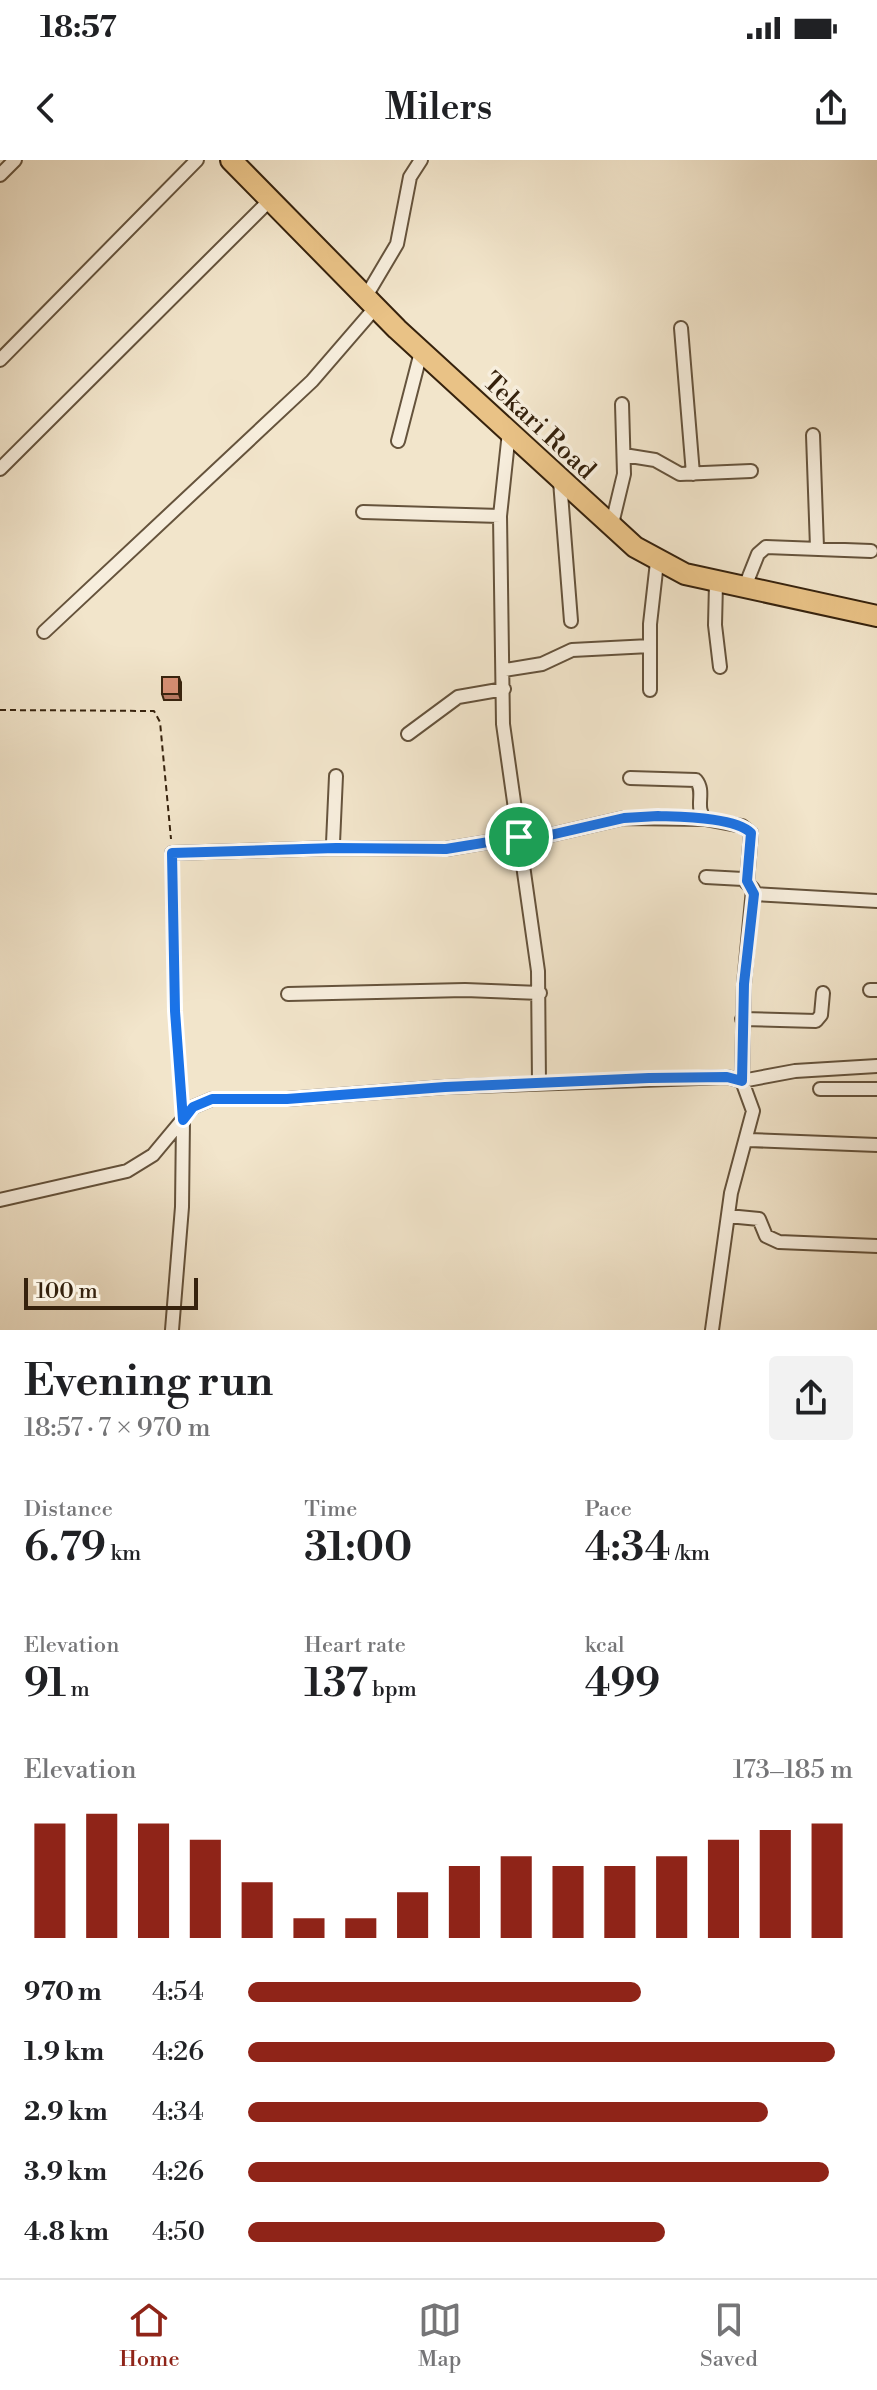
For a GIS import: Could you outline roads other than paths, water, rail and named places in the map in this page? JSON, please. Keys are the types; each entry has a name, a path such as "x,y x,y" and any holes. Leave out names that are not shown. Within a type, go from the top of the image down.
{"highway":[{"name":"Tekari Road","path":"231,160 421,352 611,528 657,562 716,583 877,616"}],"street":[{"path":"0,175 15,160"},
{"path":"0,360 197,160"},
{"path":"44,632 312,381 370,303 397,244 410,177 421,160"},
{"path":"0,469 269,201"},
{"path":"681,328 693,474"},
{"path":"398,441 421,352"},
{"path":"611,528 622,487 622,404"},
{"path":"509,432 500,516 505,750 540,993 539,1083"},
{"path":"813,435 817,547"},
{"path":"624,455 644,457 675,473 751,471"},
{"path":"560,481 571,621"},
{"path":"363,512 500,516"},
{"path":"744,589 761,550 771,546 871,551"},
{"path":"650,690 650,646 657,562"},
{"path":"716,583 715,625 720,667"},
{"path":"505,670 542,664 572,650 650,646"},
{"path":"408,734 458,697 504,689"},
{"path":"336,776 333,843 336,848"},
{"path":"630,778 696,780 701,790 699,809 705,819"},
{"path":"172,853 336,848 446,849 520,840 624,818 705,819 742,826 751,833 747,881 754,894 742,1019 742,1081 753,1111 728,1216 712,1330"},
{"path":"706,877 747,881"},
{"path":"754,894 877,901"},
{"path":"288,994 465,990 540,993"},
{"path":"742,1019 816,1021 821,1015 823,993"},
{"path":"0,1200 127,1171 153,1155 193,1107 212,1099 287,1099 539,1083 727,1077 742,1081 795,1071 877,1066"},
{"path":"820,1089 877,1089"},
{"path":"172,1330 182,1207 183,1120"},
{"path":"748,1140 877,1145"},
{"path":"728,1216 759,1219 766,1236 779,1242 877,1246"}]}
